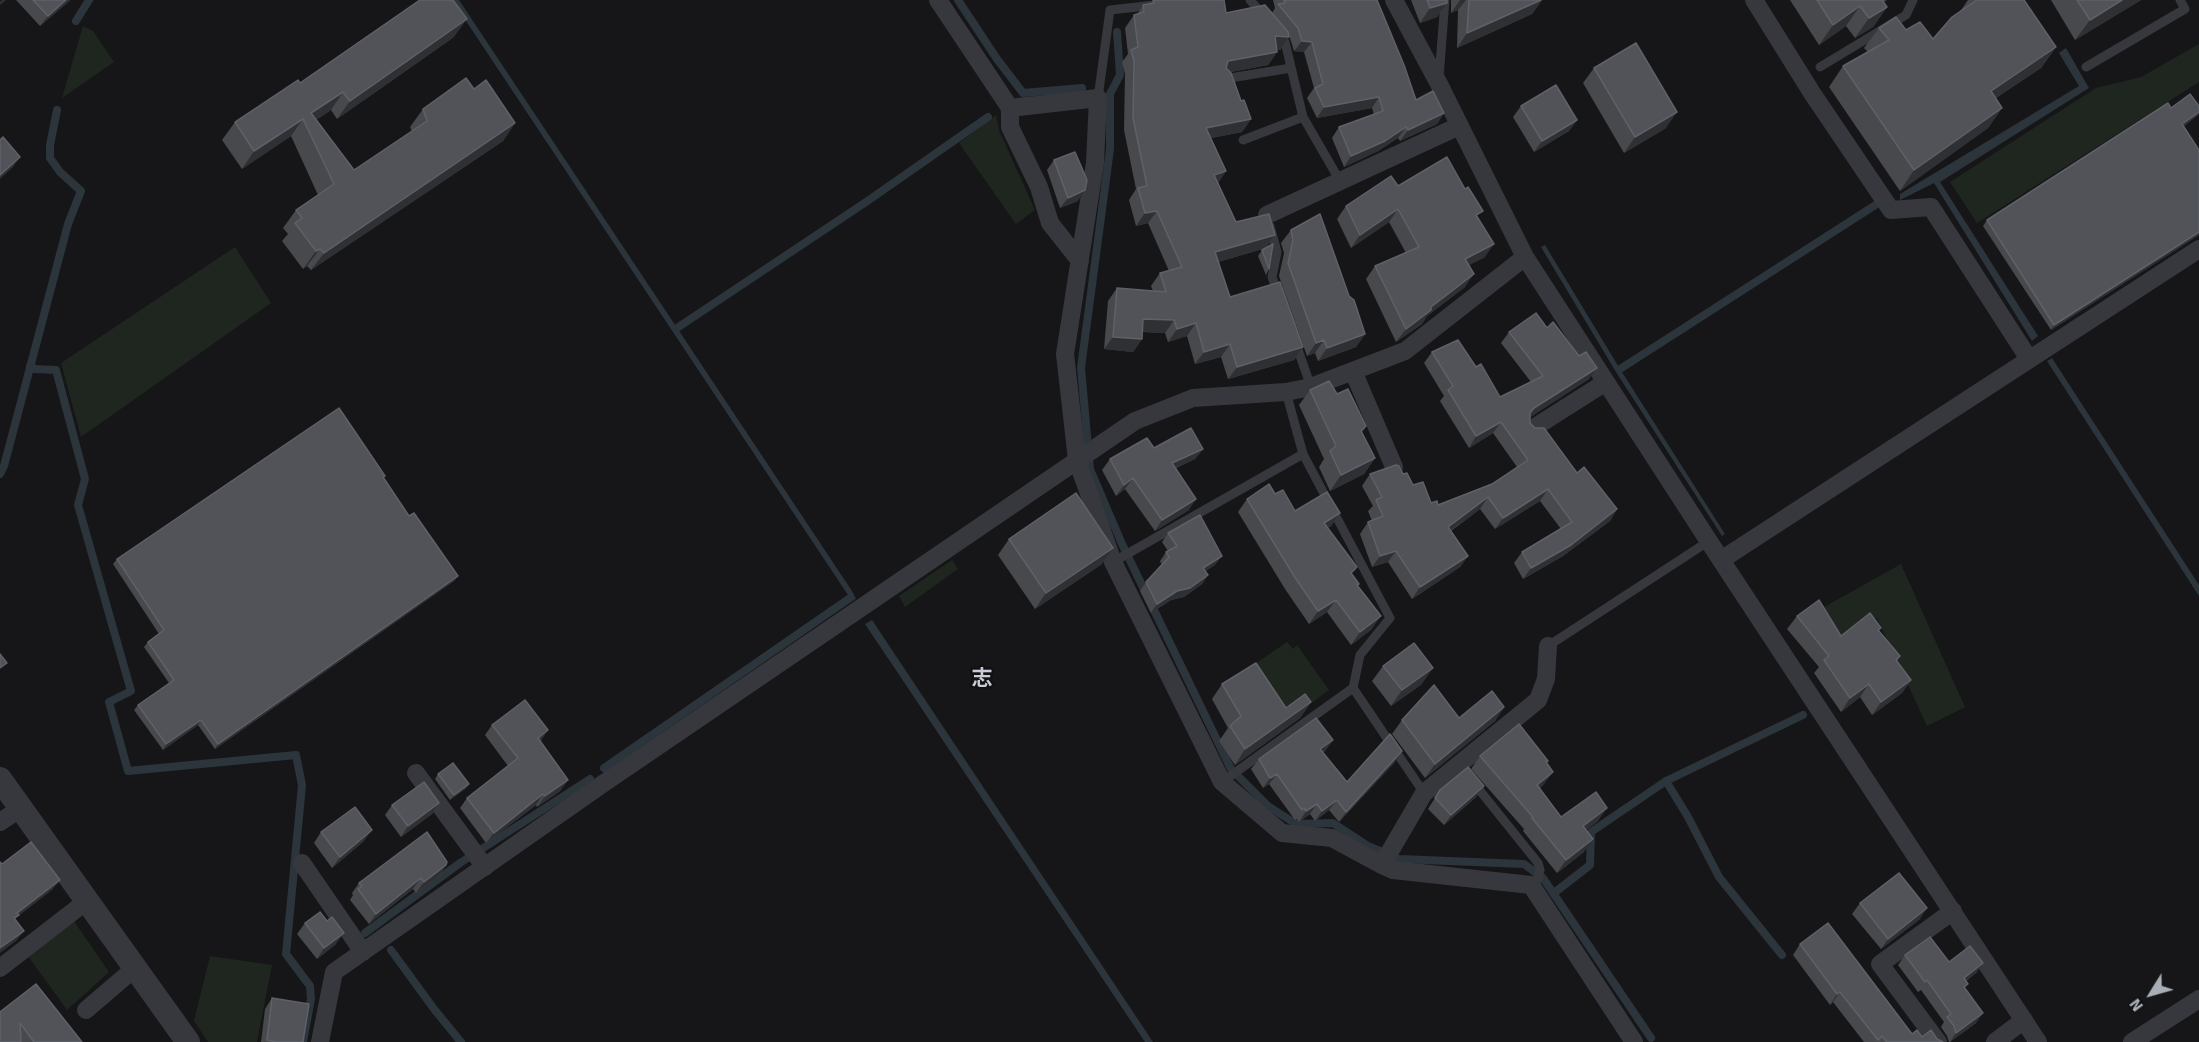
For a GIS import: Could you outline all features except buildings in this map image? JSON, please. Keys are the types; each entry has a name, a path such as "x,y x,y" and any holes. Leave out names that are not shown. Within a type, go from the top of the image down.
{"street":[{"path":"938,0 1010,108 1010,128 1039,187 1050,223 1080,261"},
{"path":"1394,0 1439,84 1525,257 2038,1042"},
{"path":"1754,0 1812,93 1891,210 1931,207 2029,359"},
{"path":"1010,108 1098,98 1095,163 1065,354 1077,460 1113,562 1222,782 1282,833 1332,838 1393,870 1531,885 1634,1042"},
{"path":"1268,215 1459,126"},
{"path":"1721,560 2199,249"},
{"path":"320,1042 334,972 614,776 1135,421 1193,398 1286,392 1311,387 1405,351 1525,257"},
{"path":"1353,371 1394,467"},
{"path":"1532,429 1606,382"},
{"path":"1382,865 1424,793 1538,700 1546,679 1548,645"},
{"path":"416,772 485,867"},
{"path":"0,779 188,1042"},
{"path":"0,822 21,808"},
{"path":"302,863 363,952"},
{"path":"0,968 88,900"},
{"path":"1938,1042 1880,964 1953,911"},
{"path":"86,1010 135,968"},
{"path":"2132,1042 2199,999"},
{"path":"1995,1042 2024,1020"}],"lane":[{"path":"1250,0 1285,42 1303,117 1340,181"},
{"path":"1439,84 1445,0"},
{"path":"1820,68 1906,15 1913,0"},
{"path":"2086,67 2186,9 2180,0"},
{"path":"1098,98 1110,10 1167,4"},
{"path":"1224,79 1291,68"},
{"path":"1243,140 1303,117"},
{"path":"1268,215 1277,252 1272,277 1280,299"},
{"path":"1292,332 1311,387"},
{"path":"1222,782 1353,688 1360,655 1390,618 1303,454 1286,392"},
{"path":"1113,562 1303,454"},
{"path":"1548,645 1709,541"},
{"path":"1353,688 1424,793"},
{"path":"1459,765 1538,863 1540,870 1538,879 1531,885"}],"shaded area":[{"path":"452,0 459,0 856,599 852,601"},
{"path":"83,26 93,31 114,62 62,98"},
{"path":"2199,44 2199,82 1977,223 1950,182 2096,88 2141,77"},
{"path":"2066,48 2089,88 1940,182 2038,336 2032,341 1934,183 1900,200 1900,194 2079,86 2059,53"},
{"path":"996,115 999,130 1035,210 1016,224 959,143"},
{"path":"1545,245 1620,369 1725,534 1722,536 1616,372 1541,247"},
{"path":"235,247 271,303 81,437 61,363"},
{"path":"2052,358 2199,585 2199,596 2047,361"},
{"path":"952,560 958,569 905,607 899,596"},
{"path":"1901,564 1965,707 1927,726 1877,618 1832,640 1817,611"},
{"path":"872,620 1153,1042 1145,1042 865,624"},
{"path":"1287,642 1293,649 1297,645 1329,690 1301,711 1281,713 1249,668"},
{"path":"74,921 109,972 67,1010 28,956"},
{"path":"210,956 272,965 257,1042 208,1042 194,1021"}],"waterway":[{"path":"76,21 89,0"},
{"path":"958,0 997,59 1023,93 1082,88"},
{"path":"1117,32 1120,75 1110,94 1110,149 1081,368 1090,469 1122,544 1231,769 1268,806 1296,824 1333,823 1368,846 1399,859 1524,864 1543,878 1651,1038"},
{"path":"0,474 68,224 81,191 60,172 50,158 50,145 57,110"},
{"path":"677,328 866,202 988,117"},
{"path":"1620,369 1877,204"},
{"path":"30,366 35,369 56,370 85,479 78,505 131,691 109,702 128,771 296,755 302,785 286,954 310,986 311,999 303,1042"},
{"path":"604,768 850,598"},
{"path":"1554,893 1590,865 1591,832 1666,781 1803,715"},
{"path":"365,933 460,863 590,779"},
{"path":"1666,781 1688,817 1719,877 1782,955"},
{"path":"391,950 461,1042"}],"district":[{"name":"志","path":"982,679"}]}
